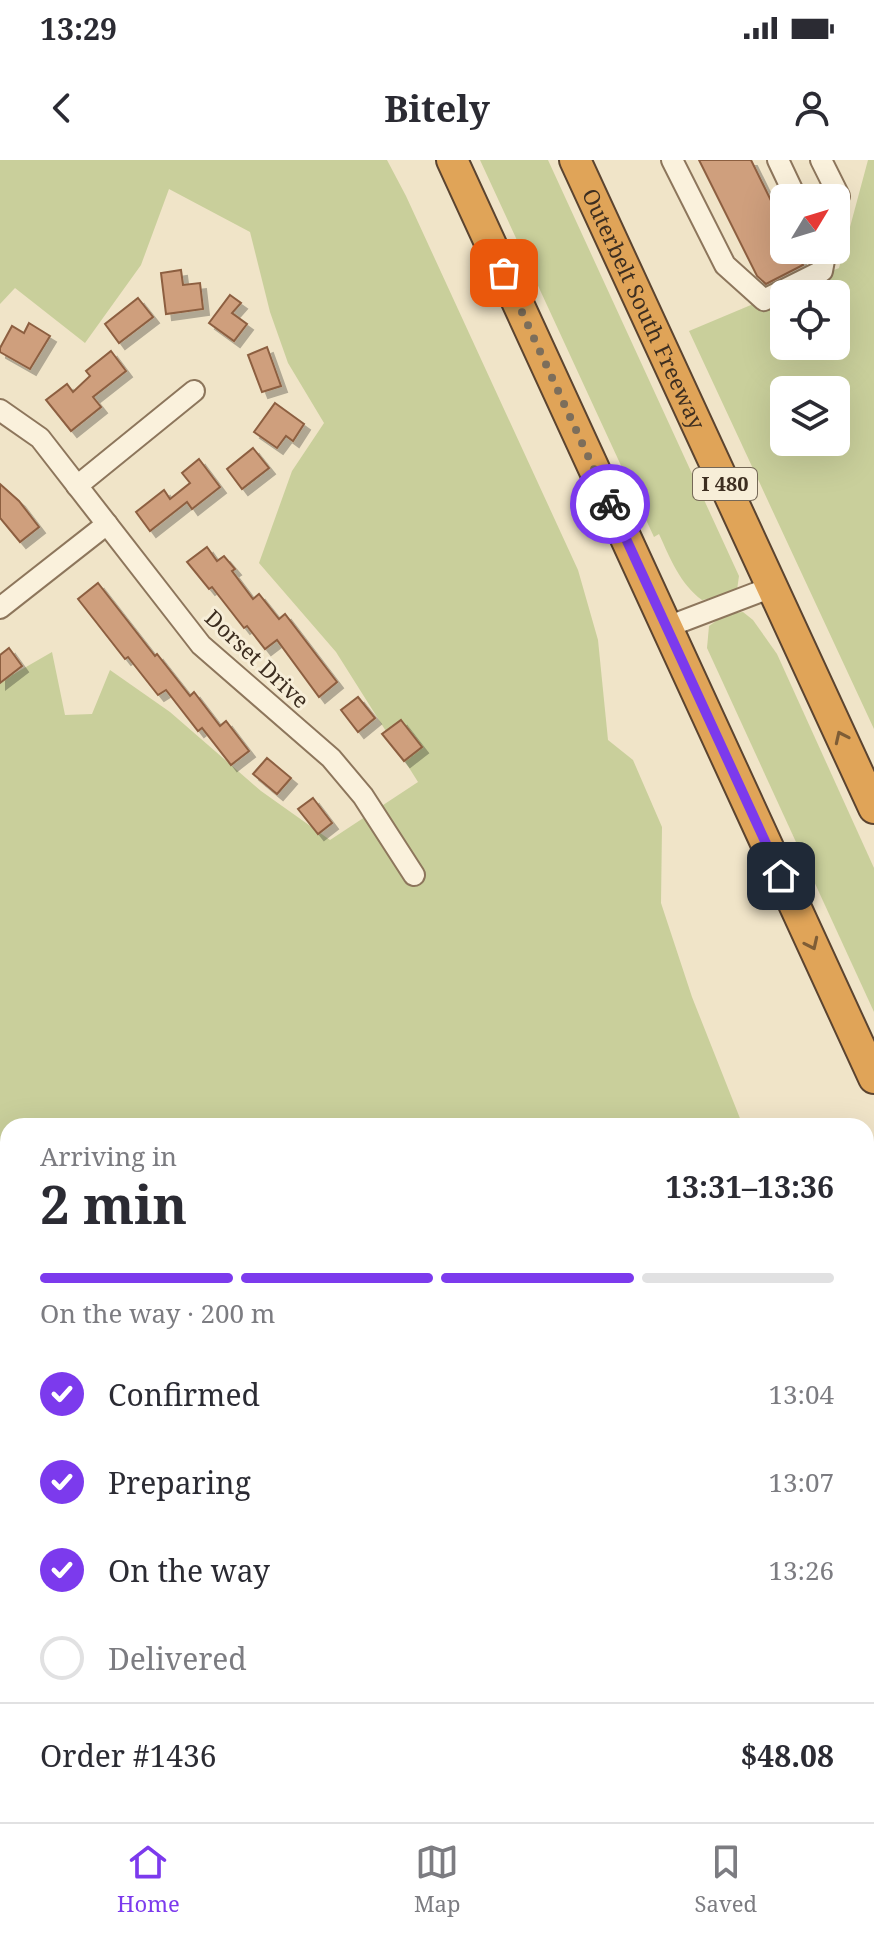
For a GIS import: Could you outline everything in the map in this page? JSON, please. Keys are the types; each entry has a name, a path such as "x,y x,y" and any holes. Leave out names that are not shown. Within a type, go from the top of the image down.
{"highway":[{"path":"452,160 874,1078"},
{"name":"Outerbelt South Freeway","path":"575,160 874,808"},
{"path":"857,1042 874,1087"}],"street":[{"path":"672,160 725,265 764,300 822,271 823,264"},
{"path":"778,160 789,184"},
{"path":"821,160 833,184"},
{"path":"77,486 194,391"},
{"name":"Dorset Drive","path":"0,410 40,438 201,645 331,758 363,796 414,875"},
{"path":"0,608 107,524"},
{"path":"667,627 772,587"}],"green space":[{"path":"0,160 387,160 578,570 598,640 608,740 633,760 662,827 661,903 692,997 740,1118 0,1118 0,682 52,652 65,715 92,714 110,670 170,712 261,791 330,840 418,782 336,652 259,563 292,471 324,423 288,363 270,312 250,232 169,189 141,265 85,343 15,288 0,304"},
{"path":"480,160 548,160 739,576 737,590 702,600 682,578 659,534 654,537"},
{"path":"868,160 874,160 874,729 689,331 770,297 770,360 850,360 850,280 810,280 839,268 840,264 850,264 850,227"},
{"path":"743,612 753,620 777,654 874,868 874,1012 707,648 709,626 726,614"}],"building":[{"path":"699,160 751,160 770,199 770,264 803,265 766,284 757,276"},
{"path":"181,270 183,285 200,283 203,309 166,314 161,273"},
{"path":"230,295 241,303 232,313 247,324 234,341 209,323"},
{"path":"138,298 153,317 119,343 105,324"},
{"path":"29,323 50,336 30,369 0,352 12,326 24,333"},
{"path":"267,347 281,386 262,392 248,355"},
{"path":"111,351 126,371 93,397 101,407 71,431 46,400 67,384 73,392 90,376 86,371"},
{"path":"275,403 304,424 293,441 286,436 277,448 254,432"},
{"path":"253,448 269,468 242,489 227,469"},
{"path":"199,459 220,487 192,509 187,502 150,531 136,512 164,490 170,499 190,483 182,473"},
{"path":"0,484 19,501 39,527 20,542 0,518"},
{"path":"207,547 217,561 224,556 253,599 259,594 279,619 285,614 337,682 319,697 277,640 265,649 247,626 244,628 212,587 209,589 187,562"},
{"path":"98,583 190,696 194,692 220,726 226,721 249,751 231,765 202,728 198,731 166,690 158,695 128,657 125,659 78,599"},
{"path":"9,648 22,666 0,683 0,655"},
{"path":"358,697 375,718 358,732 341,710"},
{"path":"401,720 422,747 404,761 382,734"},
{"path":"267,758 291,778 277,794 253,774"},
{"path":"313,798 332,823 318,834 298,809"}],"way so far":[{"path":"504,273 610,504"}],"route":[{"path":"610,504 781,876"}]}
